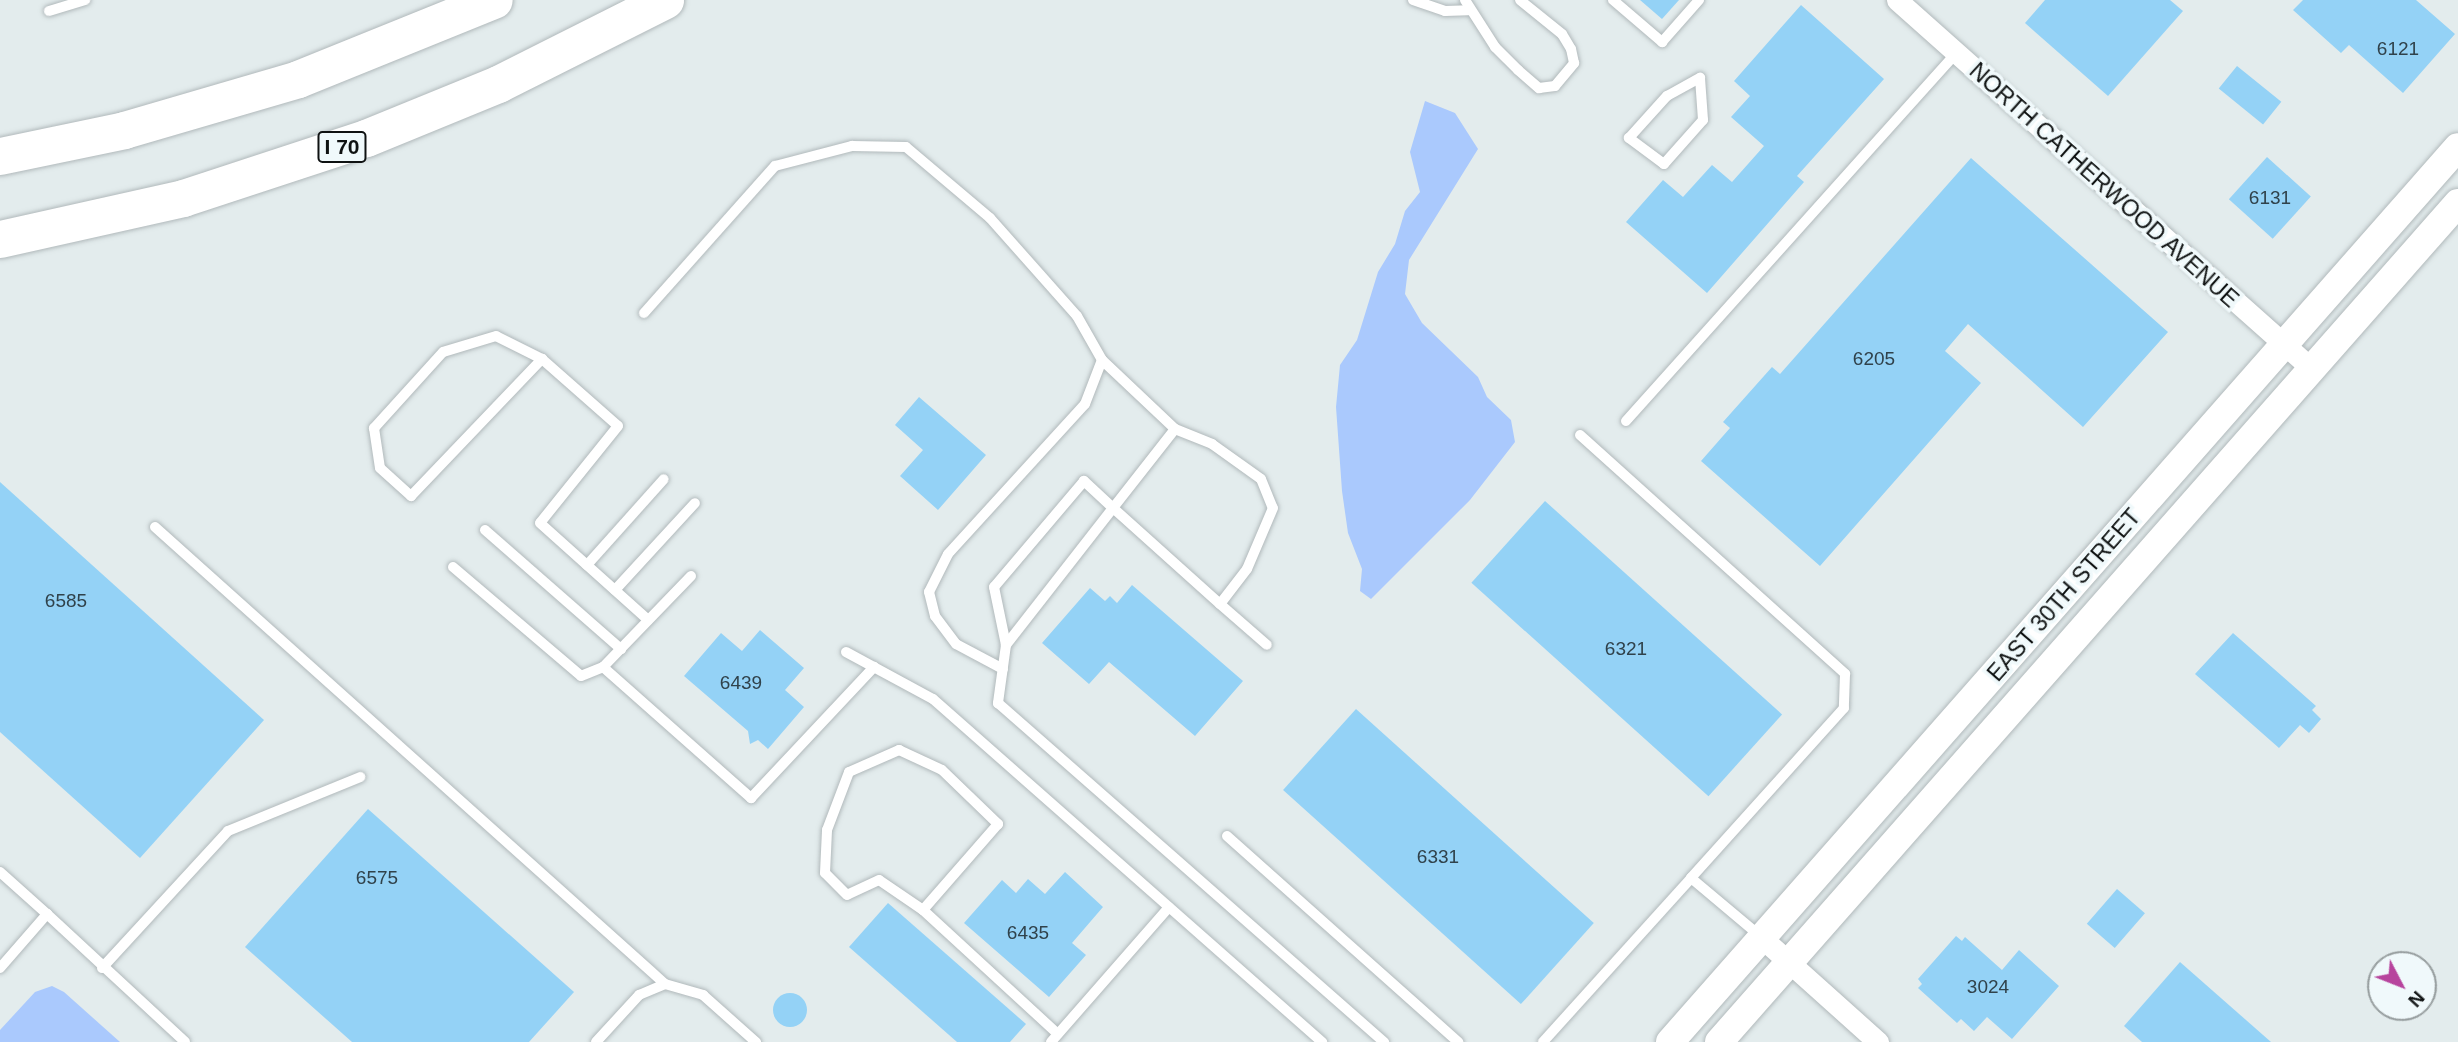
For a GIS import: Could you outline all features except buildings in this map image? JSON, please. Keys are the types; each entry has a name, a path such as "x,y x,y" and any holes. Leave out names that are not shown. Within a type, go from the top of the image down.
{"highway":[{"path":"0,156 124,130 298,79 494,0"},
{"name":"I 70","path":"0,239 183,198 353,143 498,85 665,0"}],"main road":[{"name":"EAST 30TH STREET","path":"1670,1042 2458,148"},
{"name":"EAST 30TH STREET","path":"1719,1042 2456,208"}],"street":[{"name":"NORTH CATHERWOOD AVENUE","path":"1897,0 2312,369"},
{"path":"1762,938 1878,1042"}],"lane":[{"path":"50,11 85,0"},
{"path":"1413,0 1445,11 1466,5 1518,70 1539,88 1555,86 1574,64 1571,49 1562,34 1520,0"},
{"path":"1613,0 1662,42 1699,0"},
{"path":"1626,421 1956,53"},
{"path":"1700,78 1703,120 1664,164 1629,138 1667,96 1700,78"},
{"path":"644,313 775,166 852,146 906,147 990,218 1077,316 1102,360 1175,429 1212,444 1261,479 1273,508 1247,569 1220,604"},
{"path":"542,359 411,496 380,468 374,428 443,352 496,336 542,359 618,426 540,523 648,620"},
{"path":"1003,668 956,644 935,616 929,592 948,554 1085,404 1102,360"},
{"path":"1006,645 1175,429"},
{"path":"1543,1042 1844,708 1845,674 1580,435"},
{"path":"587,565 664,479"},
{"path":"1267,645 1084,481 994,587 1006,645 998,703 1384,1042"},
{"path":"614,590 695,503"},
{"path":"155,527 665,984 703,995 756,1042"},
{"path":"485,530 621,649"},
{"path":"453,567 581,676 603,667 691,576"},
{"path":"846,652 933,699 1322,1042"},
{"path":"603,667 751,798 874,667"},
{"path":"923,910 998,824 942,770 900,750 849,772 827,830 825,873 847,895 879,880 923,910 1055,1038 1169,907"},
{"path":"102,968 228,831 360,778"},
{"path":"1227,836 1458,1042"},
{"path":"0,872 185,1042"},
{"path":"1691,878 1762,938"},
{"path":"0,968 47,914"},
{"path":"596,1042 639,995 665,984"}],"water":[{"path":"1425,101 1455,113 1478,149 1409,260 1405,294 1422,323 1478,377 1487,397 1511,420 1515,442 1470,500 1371,599 1360,591 1362,569 1348,533 1342,491 1336,407 1340,365 1357,340 1378,272 1395,244 1405,211 1420,192 1410,152"},
{"path":"52,986 64,992 120,1042 0,1042 0,1030 35,992"}]}
